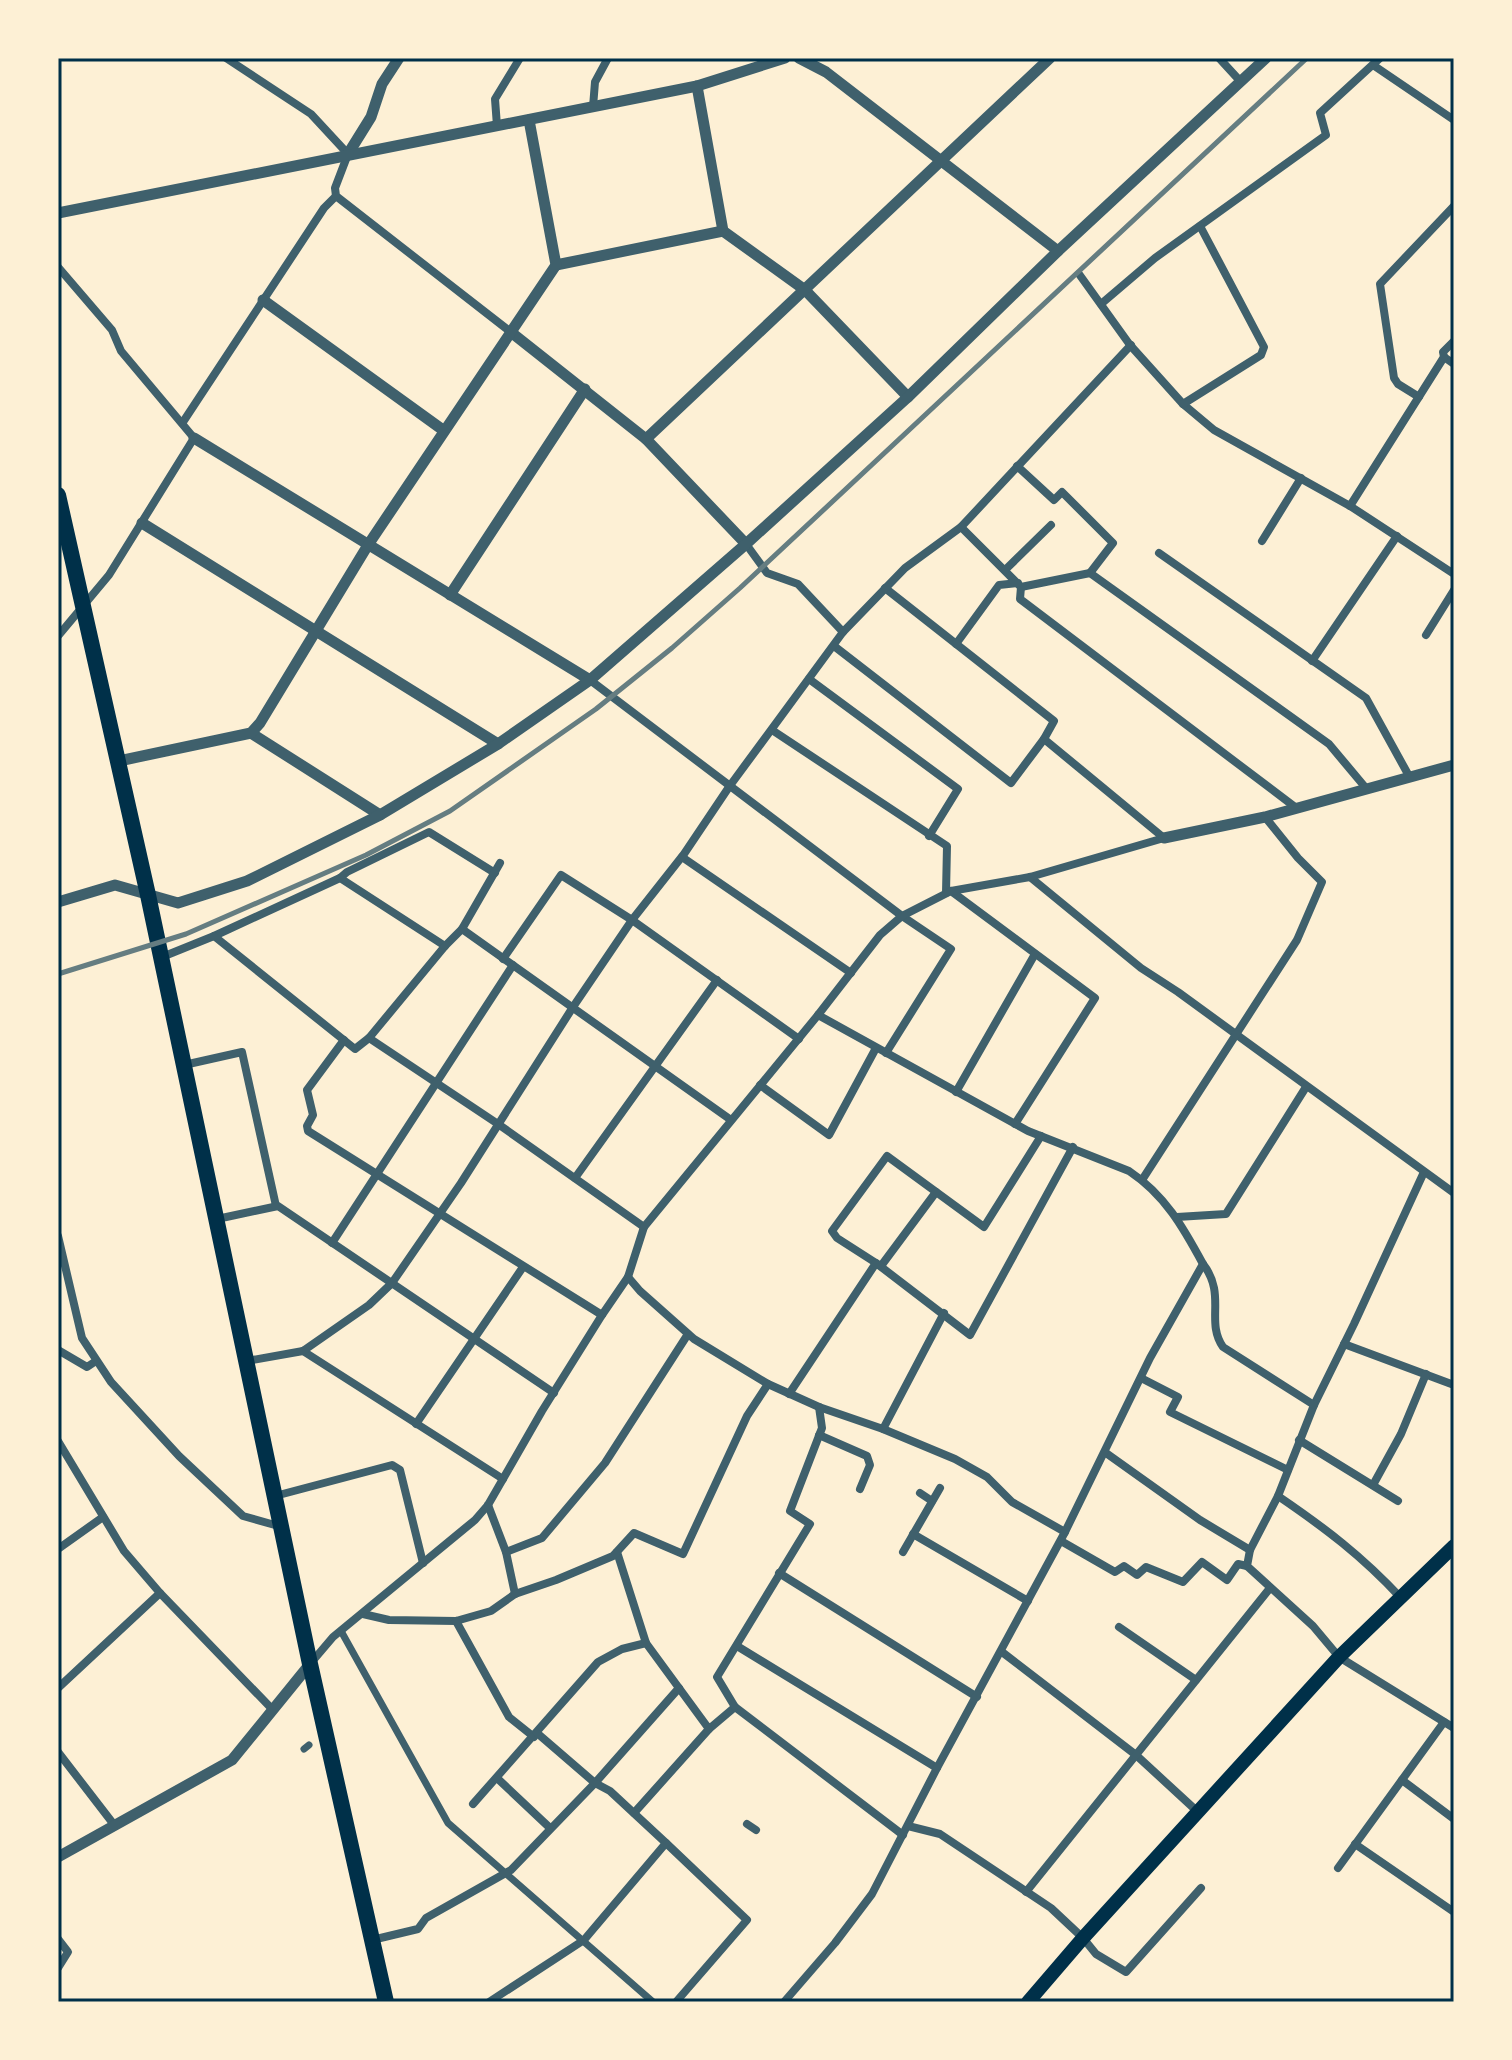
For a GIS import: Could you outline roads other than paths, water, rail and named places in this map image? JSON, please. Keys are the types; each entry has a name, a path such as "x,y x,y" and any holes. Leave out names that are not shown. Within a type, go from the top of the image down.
{"highway":[{"path":"58,495 119,761 310,1664 386,2002"}],"main road":[{"path":"1028,2002 1339,1657 1454,1546"}],"street":[{"path":"226,58 311,114 348,154"},
{"path":"399,58 382,84 371,117 348,154 335,188 336,196 646,439 746,544 767,573 798,584 843,632"},
{"path":"497,126 495,99 520,58"},
{"path":"593,107 595,82 608,58"},
{"path":"58,213 697,86 785,58"},
{"path":"799,58 826,72 1061,254"},
{"path":"646,439 1050,58"},
{"path":"1219,58 1241,82"},
{"path":"58,902 115,885 178,903 247,881 329,843 380,815 498,744 590,680 908,397 1266,58"},
{"path":"1101,304 1128,279 1326,135 1320,113 1376,61 1454,120"},
{"path":"697,86 723,231 805,290 908,397"},
{"path":"119,761 251,733 260,723 368,545 556,265 529,120"},
{"path":"183,422 324,208 336,196"},
{"path":"1419,397 1394,378 1380,284 1454,206"},
{"path":"1183,404 1261,355 1264,347 1200,226"},
{"path":"556,265 723,231"},
{"path":"58,267 112,330 121,351 194,438 590,680 902,916 951,949 886,1053"},
{"path":"1079,274 1130,344 1183,404 1214,430 1350,506 1454,574"},
{"path":"263,300 443,430"},
{"path":"1350,506 1444,357 1443,352 1454,341"},
{"path":"247,1361 303,1351 369,1305 392,1283 632,920 682,857 729,787 843,632 905,568 961,527 1130,344"},
{"path":"1444,357 1454,364"},
{"path":"450,595 585,389"},
{"path":"58,636 109,575 194,438"},
{"path":"956,644 999,585 1020,585 1090,573 1113,543 1062,492 1054,500 1017,466"},
{"path":"1262,541 1301,478"},
{"path":"142,523 498,744"},
{"path":"1005,570 1051,525"},
{"path":"961,527 1020,585 1020,599 1295,807"},
{"path":"1312,661 1397,536"},
{"path":"1159,553 1366,698 1409,776"},
{"path":"1090,573 1329,744 1365,787"},
{"path":"834,646 1011,783 1054,721 885,588"},
{"path":"1426,635 1454,590"},
{"path":"809,679 958,789 929,836"},
{"path":"772,730 947,846 948,892"},
{"path":"251,733 380,815"},
{"path":"1044,739 1164,838"},
{"path":"58,1857 232,1760 341,1631 475,1520 488,1505 628,1277 644,1227 880,935 902,916 948,892 1030,877 1164,838 1265,817 1454,765"},
{"path":"1142,1180 1297,940 1322,882 1265,817"},
{"path":"161,958 340,878 429,832 495,873"},
{"path":"682,857 851,973"},
{"path":"214,936 355,1049 369,1038 462,929 500,863"},
{"path":"503,959 561,875 632,920 799,1039"},
{"path":"1030,877 1141,968 1454,1193"},
{"path":"340,878 445,946"},
{"path":"948,892 1095,998 1015,1124"},
{"path":"462,929 731,1120"},
{"path":"956,1092 1035,954"},
{"path":"332,1243 513,965"},
{"path":"575,1178 717,980"},
{"path":"818,1015 1015,1124 1129,1171 1142,1180 1177,1217 1211,1275 1216,1289 1216,1334 1223,1347 1314,1405"},
{"path":"369,1038 644,1227"},
{"path":"344,1040 307,1090 313,1115 307,1126 308,1131 602,1315"},
{"path":"760,1085 829,1135 876,1048"},
{"path":"184,1065 242,1052 276,1206 554,1393"},
{"path":"1177,1217 1226,1214 1306,1087"},
{"path":"1041,1136 984,1227 887,1156 832,1231 837,1238 879,1264 970,1335 1073,1147"},
{"path":"1247,1566 1250,1550 1278,1496 1314,1405 1424,1172"},
{"path":"789,1394 879,1264 936,1192"},
{"path":"216,1219 276,1206"},
{"path":"58,1236 82,1338 111,1382 179,1456 243,1516 282,1527"},
{"path":"784,2002 872,1894 1063,1536 1141,1378 1203,1264"},
{"path":"416,1424 523,1267"},
{"path":"628,1277 688,1334 768,1384 955,1459 987,1477 1012,1502 1115,1572 1124,1566 1137,1575 1146,1567 1183,1582 1202,1562 1227,1580 1238,1564 1247,1566 1313,1626 1339,1657 1454,1728"},
{"path":"883,1429 944,1313"},
{"path":"506,1552 542,1538 596,1474 688,1334"},
{"path":"1344,1344 1454,1385"},
{"path":"58,1350 87,1367 96,1361"},
{"path":"303,1351 503,1479"},
{"path":"1373,1485 1401,1434 1426,1374"},
{"path":"1141,1378 1178,1397 1170,1412 1288,1470"},
{"path":"363,1614 389,1620 456,1621 491,1611 515,1594 613,1556 634,1533 683,1554 747,1416 768,1384"},
{"path":"819,1407 822,1428 790,1511 810,1524 717,1677 735,1707 903,1835"},
{"path":"819,1435 867,1456 870,1465 860,1489"},
{"path":"1299,1440 1398,1501"},
{"path":"58,1441 124,1551 160,1593 273,1710"},
{"path":"1106,1453 1200,1520 1250,1550"},
{"path":"275,1496 392,1465 400,1470 423,1563"},
{"path":"903,1552 940,1488"},
{"path":"920,1493 932,1501"},
{"path":"1278,1496 1367,1562 1401,1598"},
{"path":"488,1505 506,1552 515,1594"},
{"path":"58,1549 103,1517"},
{"path":"913,1534 1028,1601"},
{"path":"617,1552 646,1643 709,1729"},
{"path":"779,1573 977,1697"},
{"path":"1026,1892 1270,1588"},
{"path":"58,1688 160,1593"},
{"path":"456,1621 509,1717 595,1783 610,1791 747,1920 676,2002"},
{"path":"1119,1627 1196,1680"},
{"path":"341,1631 448,1823 653,2002"},
{"path":"473,1804 598,1662 622,1649 646,1643"},
{"path":"737,1646 937,1768"},
{"path":"1002,1652 1136,1755 1199,1813"},
{"path":"372,1940 418,1929 426,1918 506,1873 595,1783 679,1688"},
{"path":"634,1813 709,1729 735,1707"},
{"path":"1338,1868 1444,1722"},
{"path":"58,1752 115,1826"},
{"path":"497,1778 550,1828"},
{"path":"1402,1780 1454,1819"},
{"path":"747,1824 756,1830"},
{"path":"908,1826 940,1834 1051,1908 1096,1954 1126,1972 1201,1888"},
{"path":"489,2002 584,1940 666,1843"},
{"path":"1355,1844 1454,1912"},
{"path":"58,1939 71,1955 58,1968"}],"railway":[{"path":"58,974 186,934 366,855 450,811 596,709 740,588 1307,58"}]}
